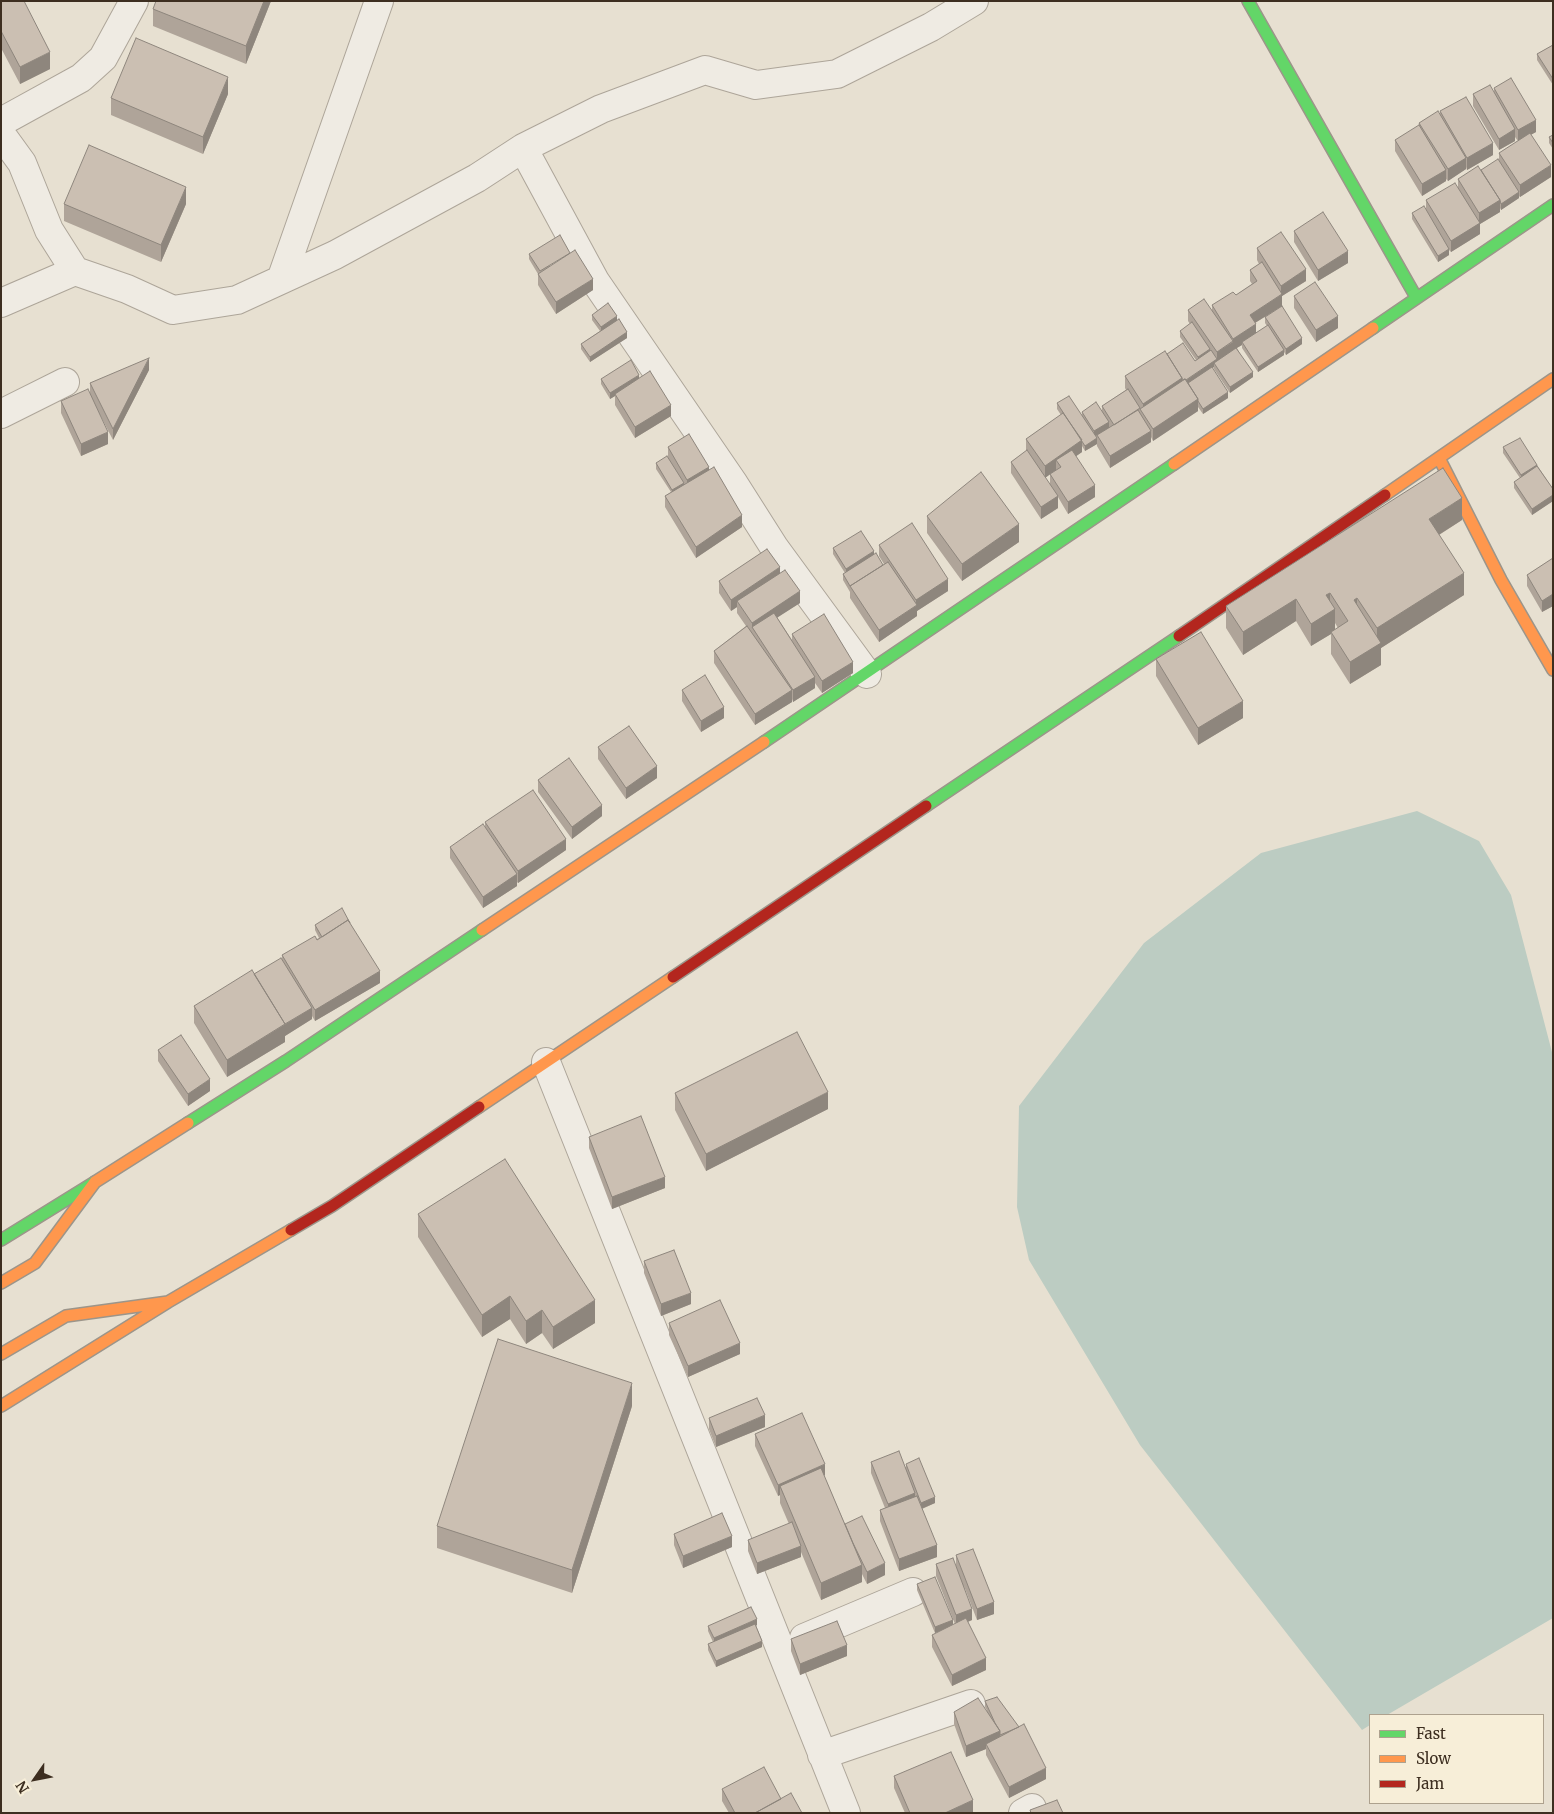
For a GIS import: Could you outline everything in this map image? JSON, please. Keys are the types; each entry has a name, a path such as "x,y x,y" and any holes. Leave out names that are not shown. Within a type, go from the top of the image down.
{"main road":[{"path":"1248,1 1416,297"},
{"path":"1,1240 294,1055 867,674 1553,205"},
{"path":"1,1406 168,1302 332,1206 1180,636 1553,380"},
{"path":"1439,458 1501,580 1553,670"},
{"path":"1,1283 35,1263 95,1182"},
{"path":"1,1354 66,1316 168,1302"}],"street":[{"path":"1,122 81,78 102,58 134,1"},
{"path":"281,280 379,1"},
{"path":"1,134 22,163 49,230 75,271 127,289 173,310 238,300 335,255 477,178 523,148 601,109 705,70 756,85 837,74 931,27 974,1"},
{"path":"523,148 595,280 734,484 774,547 867,674"},
{"path":"1,303 75,271"},
{"path":"1,414 65,382"},
{"path":"546,1062 846,1813"},
{"path":"780,1648 913,1592"},
{"path":"822,1755 970,1704"}],"shaded area":[{"path":"1417,811 1479,841 1511,895 1553,1056 1553,1618 1389,1714 1369,1714 1369,1726 1362,1730 1140,1445 1029,1260 1017,1207 1019,1106 1144,943 1261,853"}],"building":[{"path":"1,1 24,1 50,52 20,67 1,31"},
{"path":"156,1 264,1 246,46 153,9"},
{"path":"136,38 228,77 203,137 111,98"},
{"path":"1553,45 1553,79 1537,54"},
{"path":"1511,78 1536,120 1518,130 1494,88"},
{"path":"1490,85 1515,129 1499,139 1473,94"},
{"path":"1466,97 1493,143 1467,158 1440,111"},
{"path":"1438,111 1466,158 1448,169 1419,123"},
{"path":"1419,125 1446,170 1422,184 1395,140"},
{"path":"1530,133 1551,165 1520,185 1499,153"},
{"path":"1553,135 1553,143 1549,137"},
{"path":"89,145 186,187 161,245 64,204"},
{"path":"1498,159 1519,192 1501,204 1481,170"},
{"path":"1478,166 1500,200 1479,213 1458,179"},
{"path":"1455,183 1480,223 1451,241 1426,200"},
{"path":"1424,206 1449,249 1438,256 1412,213"},
{"path":"1323,212 1348,251 1318,270 1294,231"},
{"path":"1281,232 1306,269 1281,286 1257,248"},
{"path":"560,235 570,253 540,271 529,254"},
{"path":"575,250 593,279 556,302 538,274"},
{"path":"1262,262 1282,294 1250,315 1256,324 1233,339 1212,305 1233,292 1236,295 1257,281 1250,270"},
{"path":"1315,282 1338,316 1316,330 1294,296"},
{"path":"1204,299 1233,341 1217,352 1188,310"},
{"path":"608,303 617,316 601,327 592,315"},
{"path":"1282,306 1302,338 1286,349 1265,317"},
{"path":"619,319 627,332 590,357 581,344"},
{"path":"1192,322 1210,349 1198,357 1180,331"},
{"path":"1268,325 1284,350 1258,367 1242,342"},
{"path":"1183,343 1195,361 1211,350 1217,359 1186,380 1183,380 1167,354"},
{"path":"1236,348 1253,372 1230,387 1214,363"},
{"path":"1165,351 1182,378 1143,404 1125,376"},
{"path":"149,358 113,429 90,383"},
{"path":"631,360 639,375 610,393 601,379"},
{"path":"1212,367 1228,392 1203,409 1188,383"},
{"path":"650,371 671,405 635,427 615,394"},
{"path":"1185,379 1198,399 1153,429 1140,409"},
{"path":"88,389 108,432 81,444 61,401"},
{"path":"1128,389 1140,408 1114,425 1102,406"},
{"path":"1069,396 1097,438 1085,446 1057,403"},
{"path":"1096,402 1109,422 1094,431 1082,412"},
{"path":"1138,410 1151,431 1110,456 1097,435"},
{"path":"1063,413 1082,440 1045,466 1026,439"},
{"path":"689,434 709,467 687,480 668,447"},
{"path":"1520,438 1537,465 1521,475 1503,447"},
{"path":"1027,450 1058,496 1041,507 1011,462"},
{"path":"1072,450 1095,485 1068,502 1050,474 1061,467 1056,460"},
{"path":"667,456 684,483 672,490 656,463"},
{"path":"1537,466 1553,489 1553,495 1532,509 1514,482"},
{"path":"714,467 742,515 696,547 665,496"},
{"path":"1443,468 1462,498 1429,519 1464,573 1377,628 1357,598 1354,600 1381,643 1350,662 1331,632 1348,621 1330,593 1326,595 1335,609 1311,624 1296,599 1243,632 1226,606"},
{"path":"981,472 1019,524 962,564 927,516"},
{"path":"912,523 948,579 916,600 879,545"},
{"path":"861,531 874,551 846,569 833,548"},
{"path":"767,549 780,567 731,600 719,581"},
{"path":"876,553 883,565 850,586 843,574"},
{"path":"1553,558 1553,594 1542,601 1527,575"},
{"path":"888,562 917,605 879,630 850,586"},
{"path":"785,570 800,591 752,623 737,601"},
{"path":"774,613 815,677 793,690 752,627"},
{"path":"824,614 853,662 822,681 792,634"},
{"path":"747,626 792,690 755,714 714,651"},
{"path":"1201,632 1243,701 1198,728 1156,659"},
{"path":"705,675 724,707 701,721 682,690"},
{"path":"629,726 657,766 626,788 598,747"},
{"path":"569,758 602,805 572,827 538,780"},
{"path":"533,790 566,839 518,871 485,822"},
{"path":"483,824 517,874 483,897 450,847"},
{"path":"342,908 350,923 348,920 322,937 315,925"},
{"path":"348,920 380,971 315,1010 282,955 315,936 317,940"},
{"path":"281,958 312,1008 285,1024 254,974"},
{"path":"252,970 285,1024 227,1060 194,1006"},
{"path":"797,1032 828,1092 706,1154 675,1093"},
{"path":"181,1035 210,1079 188,1094 158,1050"},
{"path":"641,1116 665,1177 612,1197 589,1137"},
{"path":"505,1159 595,1300 553,1327 542,1310 526,1321 510,1296 482,1315 418,1214"},
{"path":"674,1250 691,1293 661,1304 644,1261"},
{"path":"720,1300 740,1343 688,1366 669,1323"},
{"path":"498,1339 632,1383 572,1570 437,1526"},
{"path":"757,1398 765,1415 716,1436 709,1418"},
{"path":"802,1413 825,1464 778,1485 755,1434"},
{"path":"899,1451 915,1493 888,1504 871,1462"},
{"path":"919,1458 935,1497 921,1503 906,1464"},
{"path":"821,1468 862,1565 821,1583 780,1486"},
{"path":"917,1496 937,1545 899,1559 880,1510"},
{"path":"722,1513 732,1536 683,1556 674,1534"},
{"path":"862,1516 885,1563 867,1572 845,1524"},
{"path":"792,1522 801,1546 757,1563 748,1540"},
{"path":"973,1549 994,1602 977,1609 956,1555"},
{"path":"953,1558 972,1609 956,1615 936,1564"},
{"path":"935,1577 953,1620 935,1627 917,1584"},
{"path":"751,1607 757,1619 714,1638 708,1626"},
{"path":"966,1618 986,1658 952,1675 932,1635"},
{"path":"837,1621 847,1645 800,1664 791,1639"},
{"path":"755,1624 762,1641 716,1661 708,1644"},
{"path":"997,1697 1019,1727 1000,1735 1000,1731 985,1701"},
{"path":"978,1698 1000,1731 966,1746 954,1712"},
{"path":"1024,1724 1046,1768 1009,1787 986,1744"},
{"path":"951,1752 973,1800 945,1813 910,1813 894,1776"},
{"path":"764,1767 781,1799 755,1813 735,1813 722,1789"},
{"path":"791,1793 802,1813 755,1813"},
{"path":"1057,1800 1063,1813 1031,1813 1030,1810"}],"traffic: fast":[{"path":"1248,1 1416,297"},
{"path":"1373,328 1553,205"},
{"path":"764,742 1174,464"},
{"path":"926,806 1179,636"},
{"path":"188,1123 286,1061 482,930"},
{"path":"1,1240 95,1182"}],"traffic: slow":[{"path":"1174,464 1373,328"},
{"path":"1385,495 1553,379"},
{"path":"1439,458 1501,580 1553,670"},
{"path":"482,930 764,742"},
{"path":"479,1107 673,977"},
{"path":"1,1283 35,1263 95,1182 188,1123"},
{"path":"1,1354 66,1316 168,1302 291,1230"},
{"path":"1,1406 168,1302"}],"traffic: jam":[{"path":"1179,636 1385,495"},
{"path":"673,977 926,806"},
{"path":"291,1230 332,1206 479,1107"}]}
